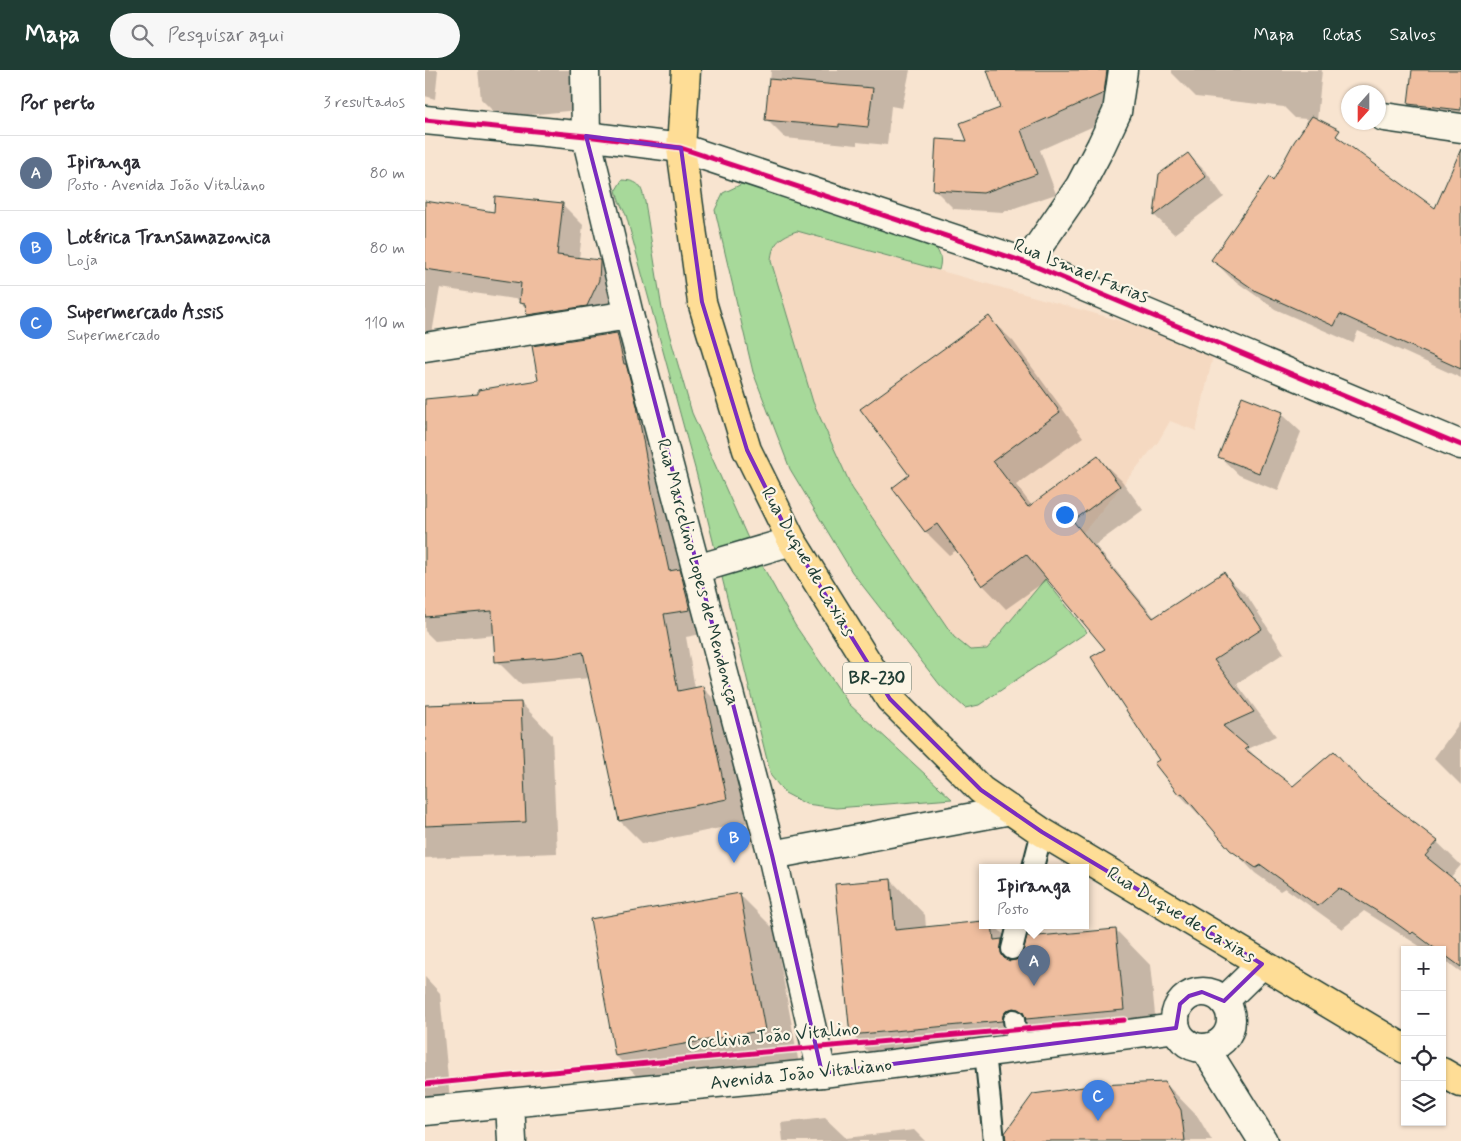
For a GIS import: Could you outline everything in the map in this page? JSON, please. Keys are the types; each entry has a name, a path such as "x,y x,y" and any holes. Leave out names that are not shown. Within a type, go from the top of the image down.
{"main road":[{"name":"Rua Duque de Caxias","path":"686,70 681,148 701,302 747,450 792,541 890,699 981,790 1042,832 1401,1047"},
{"path":"1446,1074 1461,1083"}],"street":[{"name":"Rua Marcelino Lopes de Mendonça","path":"585,70 586,136 629,315 772,855 822,1073"},
{"path":"1027,263 1080,186 1101,146 1117,112 1123,70"},
{"path":"1386,117 1461,128"},
{"name":"Rua Ismael Farias","path":"425,120 586,136 681,148 1027,263 1461,444"},
{"path":"425,347 629,315"},
{"path":"697,569 792,541"},
{"path":"772,855 1011,810"},
{"path":"1224,1001 1262,964"},
{"path":"1201,992 1214,994 1224,1001 1231,1012 1231,1025 1227,1036 1217,1044 1205,1048 1193,1046 1183,1039 1176,1028 1176,1016 1180,1004 1189,996 1201,992"},
{"name":"Avenida João Vitaliano","path":"425,1111 822,1073 1176,1028"},
{"path":"1205,1048 1263,1141"},
{"path":"510,1103 512,1141"}],"lane":[{"path":"1034,864 1042,832"},
{"path":"1012,949 1017,929"},
{"path":"1014,1020 1018,1048"},
{"path":"985,1052 994,1141"}],"highlighted area":[{"path":"586,136 681,148 702,302 747,450 792,541 890,699 981,790 1042,832 1262,964 1224,1001 1202,992 1189,996 1180,1004 1176,1028 822,1073 772,855"}],"shaded area":[{"path":"797,231 1215,347 1196,431 1170,421 1158,442 987,649 970,650 954,637 852,488 813,402 771,261 771,251 783,236"}],"green space":[{"path":"622,180 636,183 642,192 662,309 692,413 750,543 795,625 849,704 952,799 836,808 806,804 785,793 771,776 696,472 626,215 616,190"},
{"path":"748,181 930,240 939,254 941,261 939,270 797,231 786,235 778,241 773,249 771,261 813,402 852,488 954,637 970,650 987,649 1045,579 1087,632 979,705 965,708 940,685 852,572 790,469 753,372 715,210 723,193"}],"building":[{"path":"987,70 1107,70 1104,93 1021,130 1037,174 983,193 933,190 936,139 967,141 960,123 1000,108"},
{"path":"1412,70 1461,70 1461,110 1408,104"},
{"path":"769,79 873,88 868,127 839,124 839,127 765,120"},
{"path":"1312,116 1340,130 1336,136 1435,208 1461,149 1461,369 1340,314 1334,326 1256,291 1211,260 1269,177 1273,181 1294,142"},
{"path":"1188,153 1206,177 1154,216 1159,174"},
{"path":"495,196 563,203 557,255 600,260 599,280 587,306 527,315 525,304 519,303 521,283 425,269 425,201 494,212"},
{"path":"989,316 1060,412 993,461 1028,507 1098,456 1120,486 1073,521 1153,618 1224,572 1262,629 1214,660 1254,712 1223,726 1248,747 1245,749 1293,786 1334,751 1363,783 1438,841 1425,856 1461,885 1461,967 1446,956 1446,946 1432,946 1413,932 1411,934 1339,888 1318,906 1261,865 1256,868 1230,850 1182,793 1179,795 1154,763 1159,760 1091,657 1105,649 1026,554 982,586 937,524 925,532 892,488 909,475 860,409"},
{"path":"617,333 637,406 669,571 680,569 690,610 664,614 678,691 703,686 727,799 619,821 583,652 558,657 495,662 492,611 425,617 425,399 478,394 478,390 538,380 532,346"},
{"path":"1242,396 1283,412 1259,473 1218,457"},
{"path":"521,702 526,822 425,826 425,705"},
{"path":"891,879 895,930 979,921 979,929 993,929 994,940 1002,939 1001,953 1004,958 1010,961 1021,957 1027,937 1116,929 1124,1010 1026,1019 1023,1012 1013,1008 1006,1011 1002,1021 850,1035 835,884"},
{"path":"740,893 765,1030 615,1056 590,919"},
{"path":"1165,1082 1181,1110 1185,1141 1006,1141 1005,1133 1033,1094 1098,1085"}],"cycle path":[{"path":"425,120 586,136 681,148 1027,263 1461,445"},
{"name":"Coclivia João Vitalino","path":"425,1084 1124,1020"}],"place":[{"name":"Lotérica Transamazonica","path":"734,863"},
{"name":"Ipiranga","path":"1034,986"},
{"name":"Supermercado Assis","path":"1098,1121"}]}
